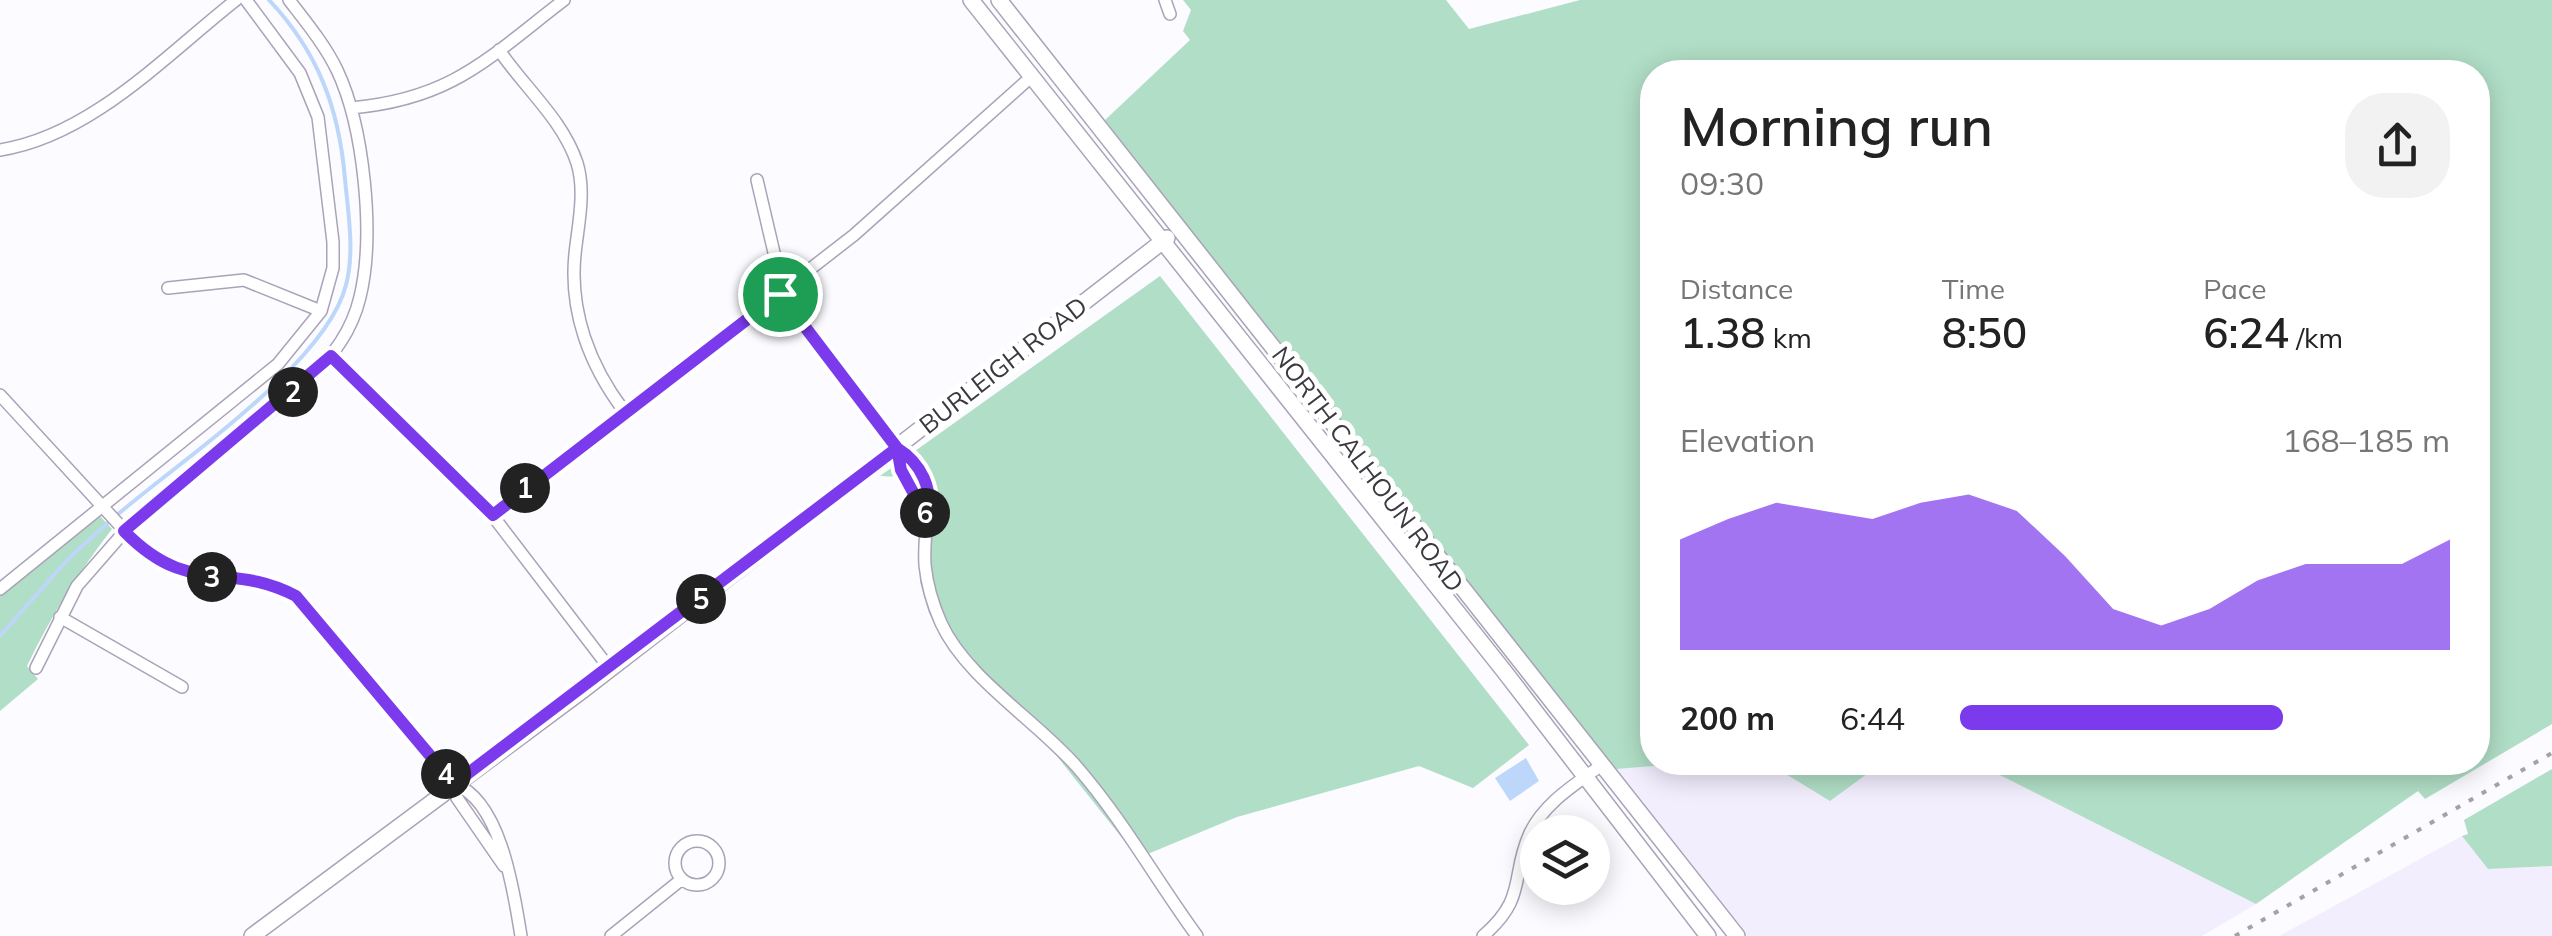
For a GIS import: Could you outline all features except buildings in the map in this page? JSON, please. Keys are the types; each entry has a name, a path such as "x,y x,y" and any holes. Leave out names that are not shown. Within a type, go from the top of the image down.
{"main road":[{"name":"NORTH CALHOUN ROAD","path":"971,0 1504,670 1708,936"},
{"name":"NORTH CALHOUN ROAD","path":"1000,0 1507,649 1737,936"},
{"name":"BURLEIGH ROAD","path":"252,936 610,668 1180,228"}],"street":[{"path":"0,150 46,138 78,121 236,0"},
{"path":"0,589 106,509 278,364 321,312 333,268 334,242 318,117 300,73 246,0"},
{"path":"36,668 84,576 121,526 331,356 351,323 364,273 362,178 351,108 324,46 289,0"},
{"path":"351,108 422,97 498,50 564,0"},
{"path":"1165,0 1170,14"},
{"path":"498,50 559,127 578,168 574,280 578,320 594,361 624,411"},
{"path":"493,515 868,224 937,158 1032,78"},
{"path":"757,180 781,292 897,448 914,458 922,474 929,492 928,580 947,635 968,663 1081,772 1115,814 1196,936"},
{"path":"168,288 244,280 321,312"},
{"path":"331,356 493,515 610,668"},
{"path":"0,396 145,551 180,572 260,581 296,596 454,784 466,788 488,816 506,854 504,866 521,936"},
{"path":"60,617 182,687"},
{"path":"1483,936 1515,898 1528,840 1540,817 1602,764"},
{"path":"611,936 682,879"}],"shaded area":[{"path":"1640,767 1640,775 1788,775 1830,800 1865,775 2000,775 2256,904 2202,936 1747,936 1616,769"},
{"path":"2462,836 2488,869 2552,866 2552,936 2279,936"}],"green space":[{"path":"1183,0 1446,0 1469,29 1580,0 2552,0 2552,724 2490,761 2490,60 1640,60 1640,767 1616,769 1326,407 1105,120 1190,40 1183,31 1191,10"},
{"path":"1160,276 1529,745 1473,788 1419,766 1237,817 1138,858 1056,755 949,650 929,613 920,582 919,520 914,500 900,477 880,476"},
{"path":"99,515 112,529 66,595 27,666 38,679 0,711 0,593"},
{"path":"2552,769 2552,866 2488,869 2462,836 2468,834 2464,820"},
{"path":"1788,775 1866,775 1830,801"},
{"path":"2000,775 2466,775 2425,799 2418,791 2256,904"}],"water":[{"path":"1526,758 1539,781 1510,801 1495,778"}],"waterway":[{"path":"117,515 282,378 311,347 333,315 346,285 349,219 342,153 331,105 301,40 269,0"},
{"path":"0,636 70,557 110,521"}],"railway":[{"path":"2235,936 2552,753"}],"route":[{"path":"780,294 493,515 331,356 308,380 124,531 145,551 180,572 260,581 296,596 454,784 583,690 897,448 901,470 918,494 927,518 929,492 914,458 897,448 780,294"}]}
